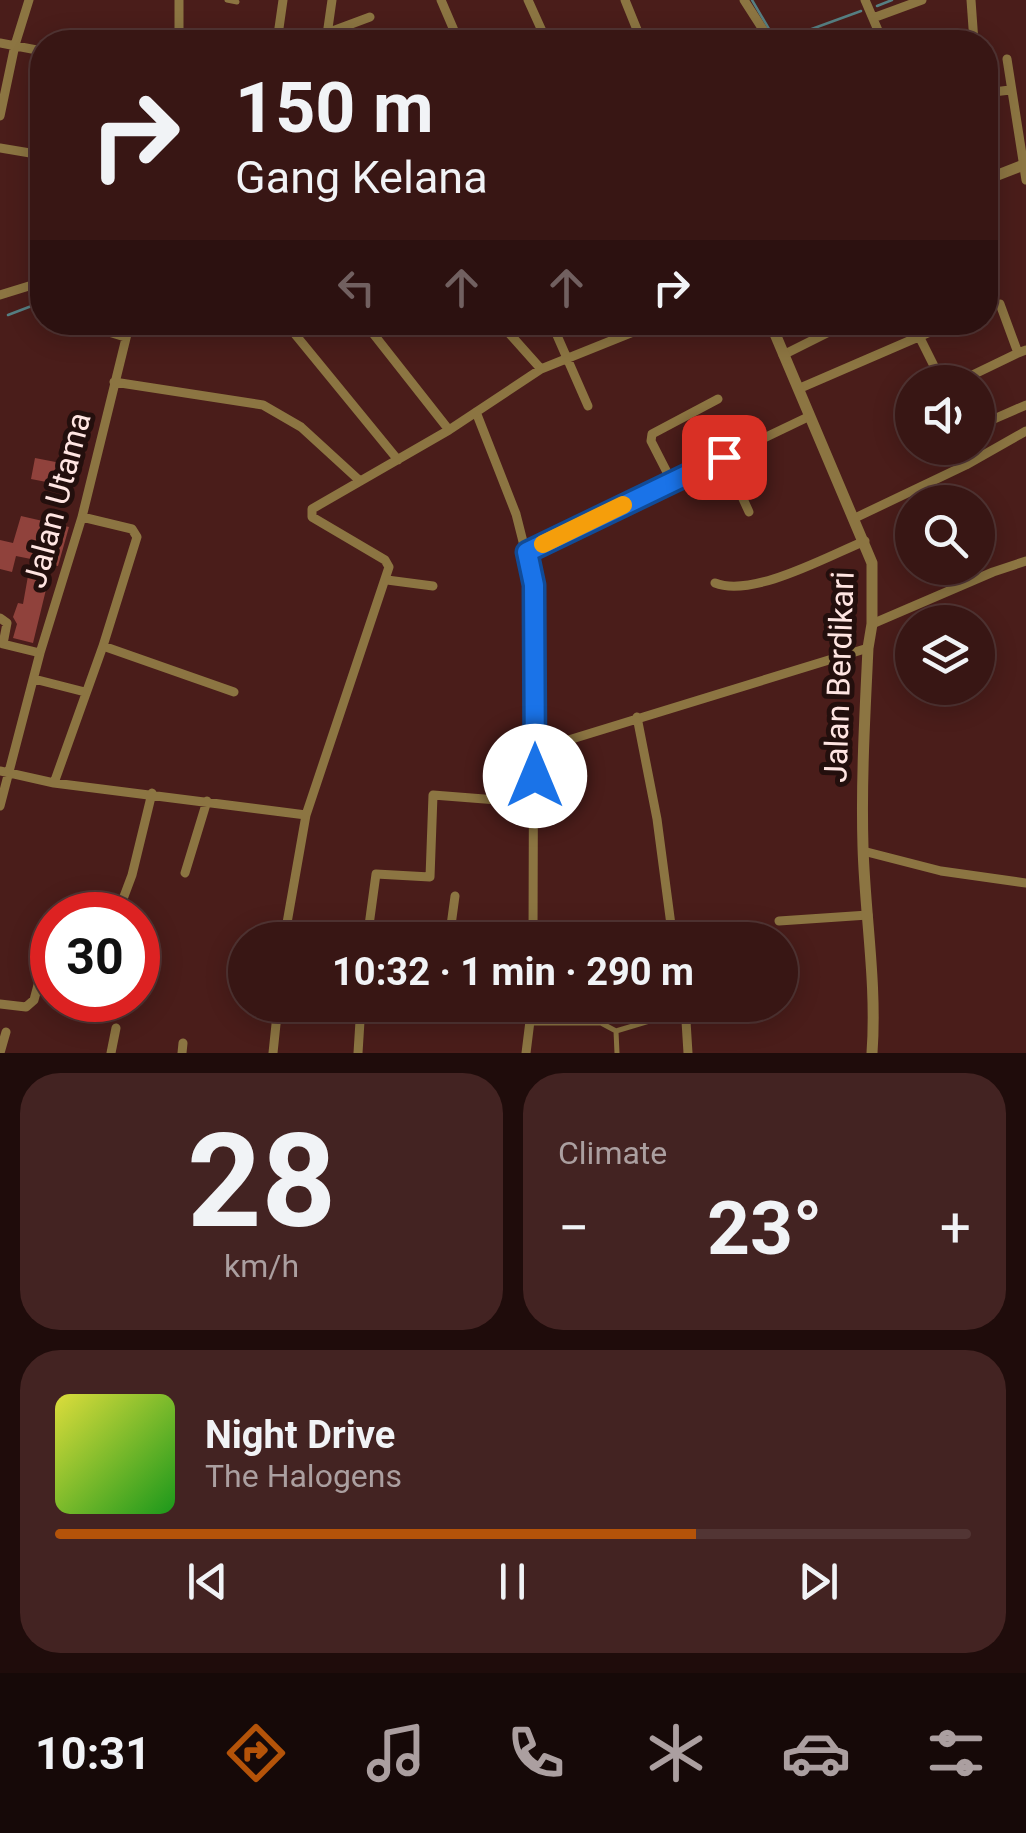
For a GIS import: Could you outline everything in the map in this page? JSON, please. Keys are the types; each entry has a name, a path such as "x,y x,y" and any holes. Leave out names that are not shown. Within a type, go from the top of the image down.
{"street":[{"path":"0,116 28,0"},
{"path":"179,0 179,30"},
{"path":"278,30 282,0"},
{"path":"328,30 332,0"},
{"path":"441,0 454,30"},
{"path":"528,0 542,30"},
{"path":"625,0 637,30"},
{"path":"744,0 763,30"},
{"path":"865,0 878,30"},
{"path":"873,18 922,0"},
{"path":"971,0 973,30"},
{"path":"344,30 370,18"},
{"path":"0,43 30,49"},
{"path":"1007,59 1026,180"},
{"path":"998,91 1010,90"},
{"path":"0,148 30,153"},
{"path":"998,175 1024,164"},
{"path":"0,295 30,286"},
{"path":"994,365 1022,352 998,305"},
{"path":"118,335 125,337"},
{"path":"296,335 398,460"},
{"path":"374,335 449,430"},
{"path":"511,335 541,369"},
{"path":"557,335 588,406"},
{"path":"287,922 306,815 389,567 385,560 310,515 312,509 449,430 541,369 626,335"},
{"name":"Jalan Berdikari","path":"775,335 872,563 863,850 872,950 872,1053"},
{"path":"783,356 824,335"},
{"path":"798,389 926,335"},
{"name":"Jalan Utama","path":"0,806 4,772 82,517 125,337"},
{"path":"920,338 934,365"},
{"path":"114,382 262,405 301,427 360,480"},
{"path":"672,482 651,441 652,434 718,398"},
{"path":"995,419 1026,405"},
{"path":"476,412 516,514 534,585 533,922"},
{"path":"527,552 810,416"},
{"path":"855,518 1026,432"},
{"path":"724,457 750,512"},
{"path":"54,783 138,537 132,529 82,517"},
{"path":"715,583 730,588 764,582 865,541"},
{"path":"872,624 993,572 1026,562"},
{"path":"387,580 433,586"},
{"path":"0,618 7,623 2,644 40,654"},
{"path":"103,646 234,692"},
{"path":"536,750 868,648"},
{"path":"34,679 85,692"},
{"path":"637,716 657,818 671,922"},
{"path":"4,772 54,783 306,815"},
{"path":"126,892 152,793"},
{"path":"369,922 376,874 430,877 433,795 535,803"},
{"path":"185,874 207,801"},
{"path":"863,850 941,871 1026,882"},
{"path":"451,922 455,896"},
{"path":"780,921 868,915"},
{"path":"0,1004 26,1007 30,1004"},
{"path":"273,1053 276,1022"},
{"path":"358,1053 360,1022"},
{"path":"526,1053 530,1022"},
{"path":"687,1022 688,1053"},
{"path":"111,1053 116,1028"},
{"path":"0,1053 6,1032"}],"lane":[{"path":"227,0 237,2"},
{"path":"588,1022 616,1031 643,1022"},
{"path":"616,1031 617,1053"}],"building":[{"path":"35,458 66,464 62,485 31,479"},
{"path":"21,516 69,527 58,566 52,565 33,643 13,638 17,624 13,617 18,603 23,604 31,559 16,556 12,572 0,569 0,540 13,543"}],"waterway":[{"path":"752,0 770,30"},
{"path":"877,6 892,0"},
{"path":"809,30 861,11"},
{"path":"8,315 30,307"}],"slow traffic":[{"path":"543,544 623,505"}],"route":[{"path":"535,776 534,585 527,552 724,457"}]}
